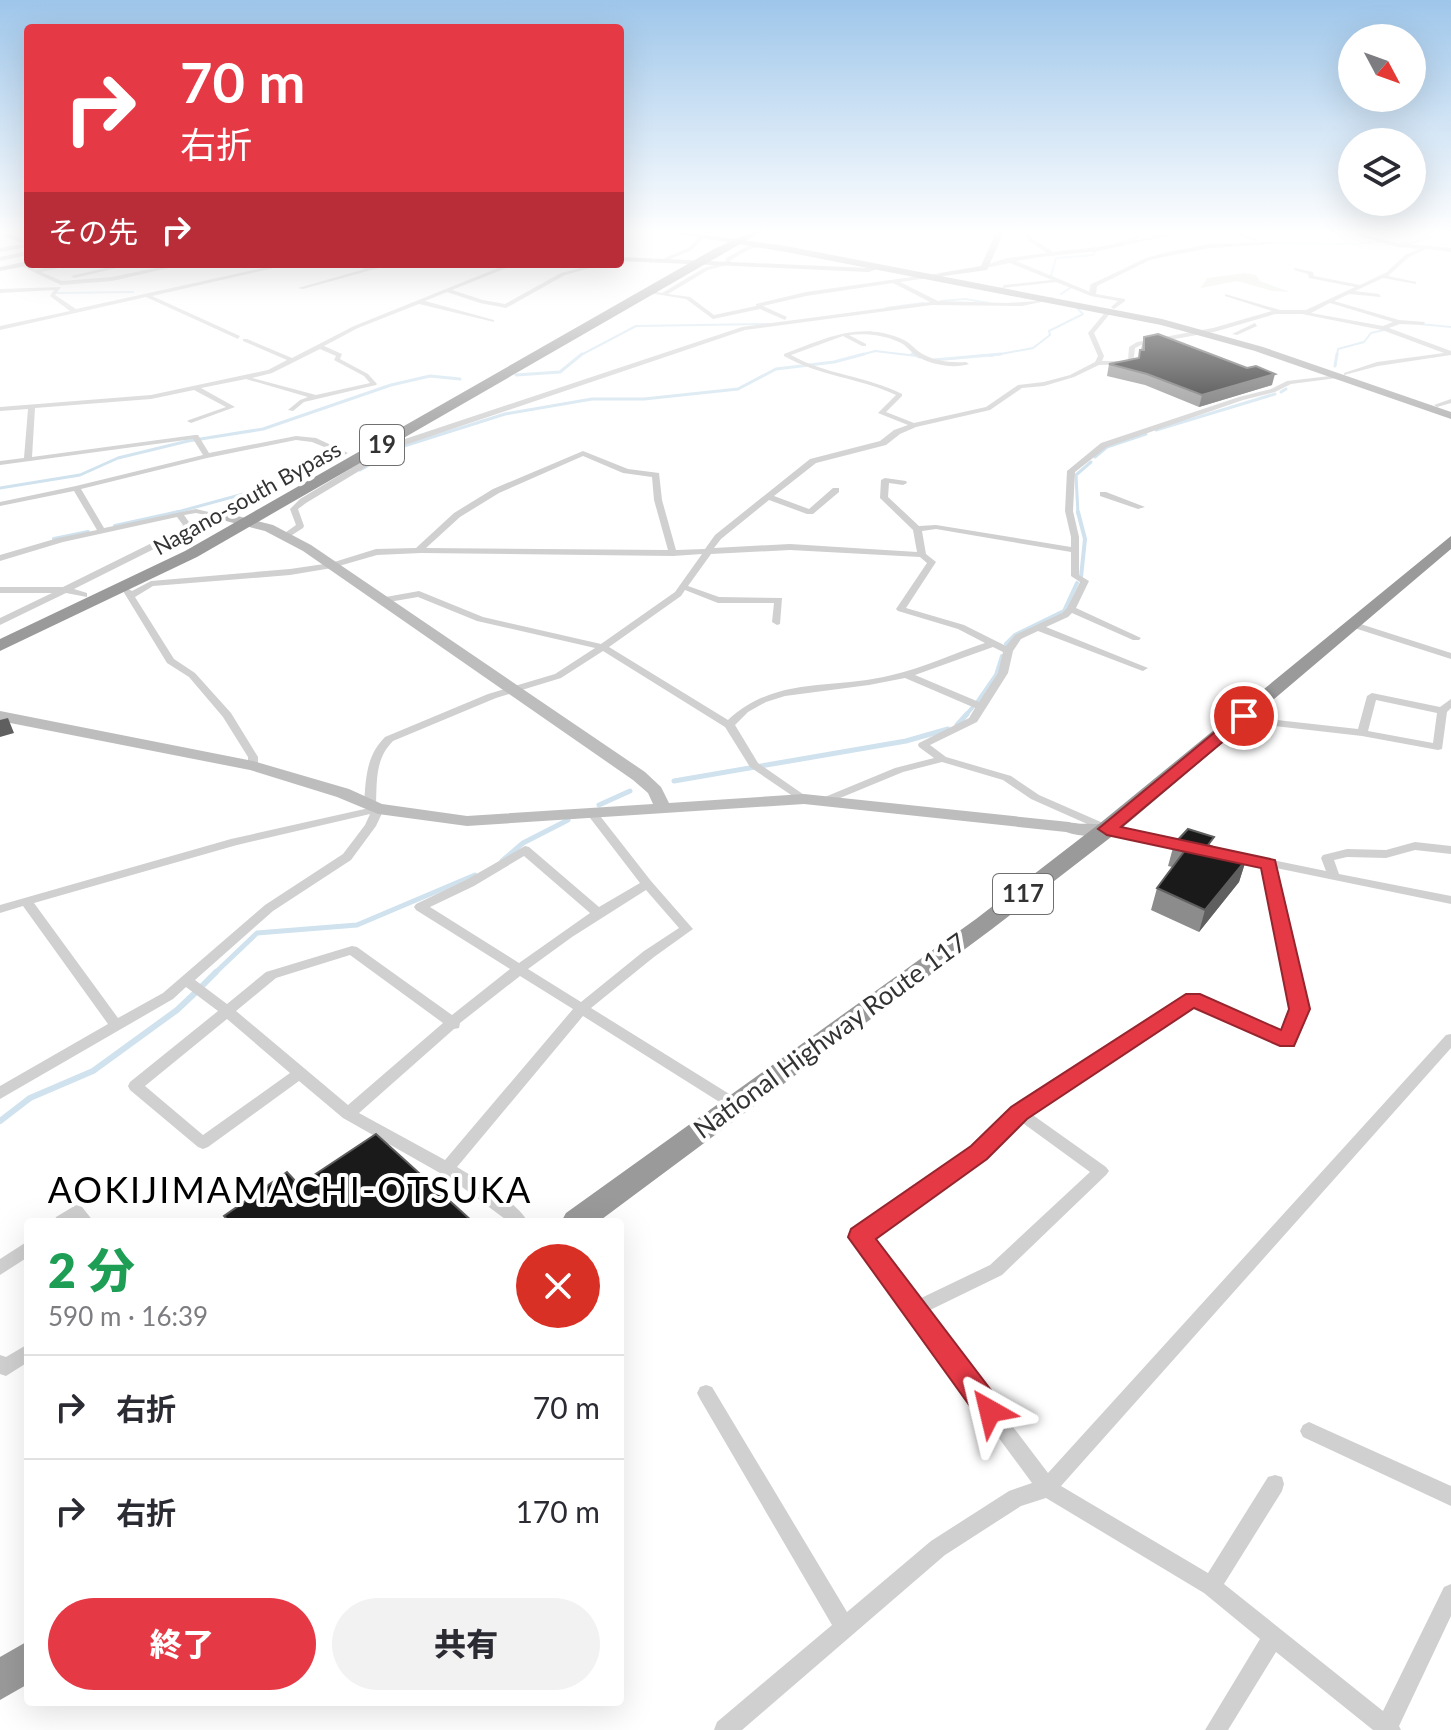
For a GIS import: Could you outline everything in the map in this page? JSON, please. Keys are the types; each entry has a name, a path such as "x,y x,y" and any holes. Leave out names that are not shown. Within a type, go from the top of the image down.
{"highway":[{"name":"Nagano-south Bypass","path":"0,633 84,595 230,518 600,313"},
{"name":"Nagano-south Bypass","path":"0,646 128,592 610,313"},
{"name":"National Highway Route 117","path":"581,1218 984,924 1107,829 1451,541"},
{"path":"0,1681 24,1663"}],"main road":[{"path":"1128,313 1209,331 1437,405 1451,413"},
{"path":"1342,375 1451,413"}],"street":[{"path":"0,328 66,313"},
{"path":"185,313 294,361"},
{"path":"0,409 151,397 246,378 270,372 351,329 393,313"},
{"path":"461,313 492,321"},
{"path":"707,313 713,317 733,313"},
{"path":"774,313 785,318"},
{"path":"286,535 300,526 294,509 303,501 396,445 744,328 870,313"},
{"path":"1098,363 1101,356 1091,333 1109,313"},
{"path":"0,1093 168,996 269,908 347,857 370,826 374,807 371,766 377,749 389,739 516,689 558,676 603,647 659,609 684,587 718,537 813,461 883,443 897,432 914,425 988,409 1020,386 1058,381 1098,363 1131,363 1132,347 1139,343 1209,331 1279,313"},
{"path":"1306,313 1383,328 1450,353"},
{"path":"1371,313 1399,322 1423,323"},
{"path":"833,318 864,345"},
{"path":"1383,328 1399,322"},
{"path":"1235,334 1256,325 1244,323"},
{"path":"914,425 881,413 900,395 895,392 840,372 805,367 786,355 847,333 906,343 917,354 948,365 966,364"},
{"path":"291,410 302,401 374,384 366,375 336,359 340,355 319,346"},
{"path":"1196,848 1107,829 1035,797 1007,778 933,755 923,745 967,725 1003,673 1008,651 1018,637 1071,609 1085,581 1075,576 1076,550 1069,511 1071,471 1104,445 1241,398 1273,391 1289,382 1342,375 1377,364 1450,353"},
{"path":"246,378 316,397"},
{"path":"191,421 232,407 197,389"},
{"path":"1437,405 1451,401"},
{"path":"28,459 32,406"},
{"path":"0,504 296,438 313,440 344,453"},
{"path":"0,463 197,439 207,456"},
{"path":"421,550 457,515 496,491 583,453 626,471 656,475 658,500 673,553"},
{"path":"903,483 885,480 884,498 917,529 922,555"},
{"path":"76,488 102,531"},
{"path":"768,497 810,512 836,490"},
{"path":"1103,494 1141,507"},
{"path":"0,558 102,531 196,511 248,522 286,535 516,689 639,776 655,791 664,809"},
{"path":"0,622 179,533 187,525 179,514"},
{"path":"917,529 936,527 1076,550"},
{"path":"253,766 253,757 227,715 192,675 170,661 128,592 151,584 332,565 376,552 673,553 790,547 922,555 932,562 901,609 961,627 1008,651"},
{"path":"684,587 718,600 779,600 777,622"},
{"path":"0,590 68,590 84,595"},
{"path":"383,600 419,594 480,619 603,647 729,725 760,770 804,799"},
{"path":"1071,609 1136,638"},
{"path":"1351,624 1451,656"},
{"path":"1039,628 1143,668"},
{"path":"729,725 742,709 772,695 905,674 995,643"},
{"path":"905,674 981,707"},
{"path":"1362,733 1372,696 1442,711"},
{"path":"1244,716 1257,721 1362,733 1438,747 1442,711 1451,702"},
{"path":"0,716 253,766 343,793 374,807 467,821 804,799 1069,827 1080,831 1107,829"},
{"path":"824,801 899,770 942,759"},
{"path":"0,909 235,842 374,807"},
{"path":"446,1170 582,1008 649,954 687,929 647,884 593,814"},
{"path":"1334,876 1327,858 1347,853 1386,854 1415,846 1451,850"},
{"path":"597,912 525,850 470,883 420,907 522,968 734,1104"},
{"path":"1211,851 1451,900"},
{"path":"1269,864 1299,1009 1287,1041 1193,999 1019,1113 979,1152 860,1237 1047,1488 1211,1586 1389,1729 1451,1594"},
{"path":"348,1114 411,1057 522,968 597,912 647,884"},
{"path":"26,901 115,1024"},
{"path":"300,1073 203,1143 135,1086 271,975 352,950 454,1024"},
{"path":"187,981 348,1114 446,1170 504,1207 516,1218"},
{"path":"725,1730 938,1548 1016,1498 1047,1488 1451,1039"},
{"path":"914,1309 996,1270 1101,1171 1019,1113"},
{"path":"0,1268 24,1251"},
{"path":"0,1363 6,1368 24,1355"},
{"path":"706,1393 845,1628"},
{"path":"1309,1431 1451,1496"},
{"path":"1211,1586 1275,1484"},
{"path":"1216,1730 1274,1636"}],"building":[{"path":"1158,334 1247,368 1256,366 1275,374 1202,395 1147,374 1109,364 1139,358 1140,350 1144,350 1144,337"},
{"path":"1188,829 1214,837 1208,845 1246,860 1205,910 1157,888 1186,849 1174,844"},
{"path":"376,1134 469,1218 224,1216 287,1172 299,1185"}],"waterway":[{"path":"1001,354 1033,348 1050,335 1049,331 1082,313"},
{"path":"581,355 636,326 769,324"},
{"path":"1420,324 1451,327"},
{"path":"1337,356 1338,349 1364,342 1371,333 1384,330"},
{"path":"857,356 875,351 917,356"},
{"path":"360,470 401,447 505,414 592,399 644,399 738,389 776,369 834,362 864,354"},
{"path":"912,354 920,357"},
{"path":"934,360 1001,354"},
{"path":"990,356 1001,354"},
{"path":"1335,366 1337,354"},
{"path":"516,375 560,372 581,355"},
{"path":"0,488 80,475 118,458 188,441 263,429 391,385 430,376 460,379"},
{"path":"1281,392 1286,389"},
{"path":"1156,430 1275,394"},
{"path":"1095,457 1107,447 1146,434"},
{"path":"1078,514 1076,475 1091,462"},
{"path":"171,514 262,489"},
{"path":"171,514 179,512"},
{"path":"1078,512 1085,539 1081,577"},
{"path":"115,526 171,514"},
{"path":"54,539 88,532"},
{"path":"1006,644 1015,635 1064,611 1077,583"},
{"path":"978,701 996,675 1002,656"},
{"path":"965,716 972,708"},
{"path":"957,725 967,714"},
{"path":"674,781 906,741 948,729"},
{"path":"599,805 630,791"},
{"path":"502,861 523,843 568,820"},
{"path":"214,974 257,933 357,925 475,875"},
{"path":"202,986 214,974"},
{"path":"0,1121 30,1098 93,1071 177,1010 195,993"}],"district":[{"name":"AOKIJIMAMACHI-OTSUKA","path":"290,1190"}],"route":[{"path":"990,1411 860,1237 979,1152 1019,1113 1193,999 1287,1041 1299,1009 1269,864 1107,829 1244,716"}]}
